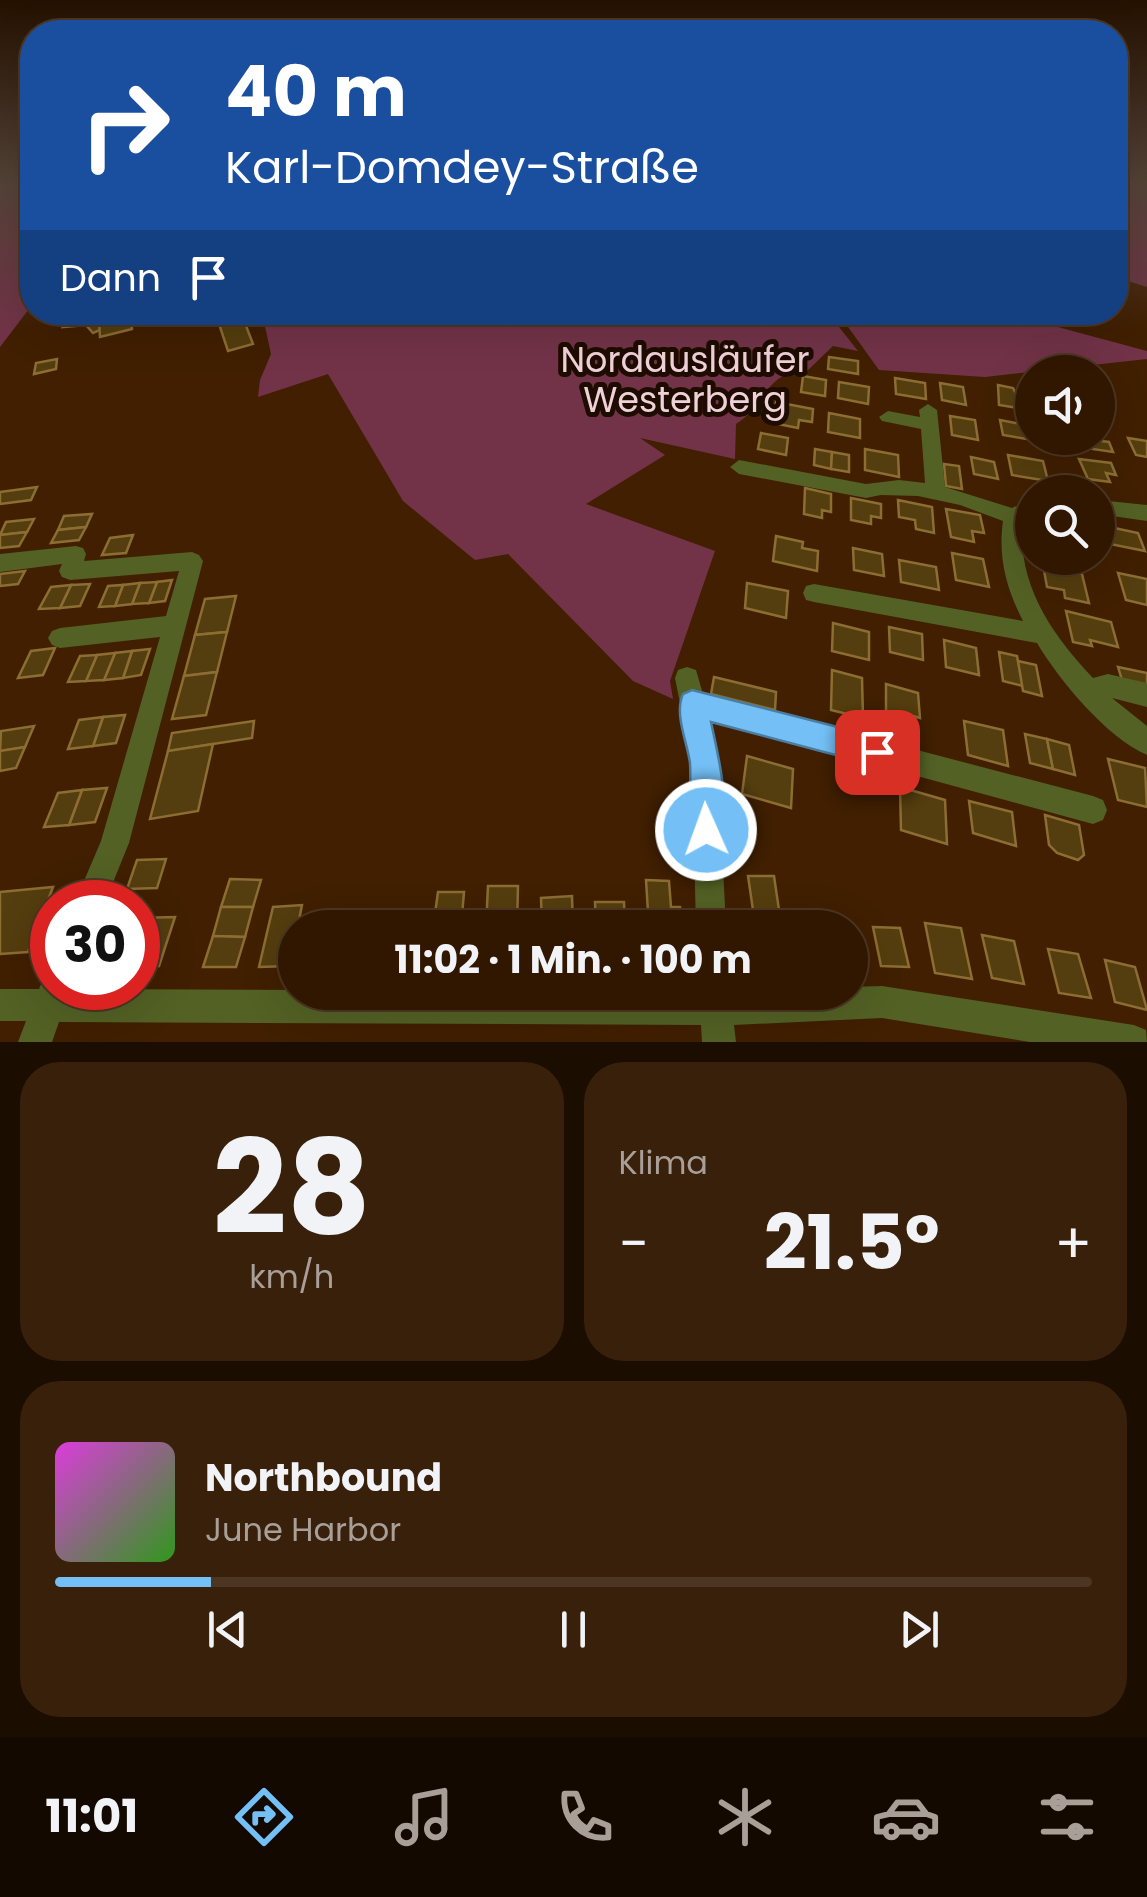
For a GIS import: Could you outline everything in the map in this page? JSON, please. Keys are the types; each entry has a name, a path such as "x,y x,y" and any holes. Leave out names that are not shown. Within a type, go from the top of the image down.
{"street":[{"path":"888,418 929,418 936,494"},
{"path":"739,467 866,491 884,484 1015,510"},
{"path":"1115,509 1147,513"},
{"path":"1015,523 1007,535 1015,573"},
{"path":"0,563 76,554 70,571 192,561 115,843 99,880"},
{"path":"1016,575 1042,634 1089,691 1147,742"},
{"path":"814,592 1042,634"},
{"path":"60,638 176,626"},
{"path":"1089,691 1108,685 1147,696"},
{"path":"709,910 704,763 690,691 1093,810"},
{"path":"160,999 716,1015 882,1002 1134,1042"},
{"path":"0,1005 30,1000"},
{"path":"35,1042 46,1010"}],"green space":[{"path":"0,233 20,233 20,321 0,347"},
{"path":"1128,233 1147,233 1147,287 1128,281"},
{"name":"Nordausläufer Westerberg","path":"265,325 837,325 858,351 833,346 805,373 793,373 774,382 736,424 735,459 640,438 665,455 586,504 715,551 670,681 673,699 633,681 508,554 475,560 403,501 328,374 258,397 260,380 271,354"},
{"path":"847,325 1051,325 1147,351 1147,359 1115,363 1115,355 1015,355 1015,374 985,377 879,370"}],"building":[{"path":"86,325 100,325 100,330 93,333"},
{"path":"99,325 132,325 132,329 100,337"},
{"path":"219,325 246,325 253,344 228,351"},
{"path":"829,357 858,361 858,374 828,369"},
{"path":"57,359 56,369 34,374 36,363"},
{"path":"803,376 826,380 825,396 801,392"},
{"path":"895,378 925,383 926,399 896,394"},
{"path":"839,382 869,387 868,404 838,398"},
{"path":"940,383 963,387 966,405 942,400"},
{"path":"998,385 1013,388 1015,408 999,405"},
{"path":"776,402 813,409 812,422 799,420 798,428 773,423"},
{"path":"829,413 860,419 860,438 828,432"},
{"path":"950,416 975,420 978,440 952,435"},
{"path":"1000,420 1015,423 1015,437 1003,435"},
{"path":"761,433 788,438 786,455 758,449"},
{"path":"1128,438 1147,441 1147,457 1136,455"},
{"path":"815,449 832,452 831,469 814,465"},
{"path":"865,449 898,455 899,477 865,470"},
{"path":"832,452 849,455 849,472 831,469"},
{"path":"1008,455 1043,461 1046,475 1015,476"},
{"path":"971,457 994,462 998,479 974,474"},
{"path":"1079,459 1111,463 1116,475 1106,473 1086,475"},
{"path":"944,464 959,466 962,489 946,486"},
{"path":"37,487 31,500 0,504 0,492"},
{"path":"805,488 831,494 831,512 822,510 822,518 804,514"},
{"path":"851,498 881,504 881,518 871,516 871,524 851,520"},
{"path":"898,500 932,507 934,533 916,529 915,520 899,517"},
{"path":"946,509 980,515 984,533 972,531 974,542 951,537"},
{"path":"92,514 86,527 58,530 64,516"},
{"path":"34,519 27,532 0,535 6,522"},
{"path":"86,527 79,540 51,543 58,530"},
{"path":"1115,528 1138,533 1145,551 1115,545"},
{"path":"27,532 19,546 0,548 0,535"},
{"path":"133,535 126,553 102,555 110,538"},
{"path":"776,536 803,542 802,548 818,551 817,571 773,561"},
{"path":"853,548 882,554 884,576 854,570"},
{"path":"952,553 983,559 989,587 956,580"},
{"path":"899,560 936,567 939,590 901,582"},
{"path":"25,571 18,584 0,586 0,574"},
{"path":"1118,573 1147,579 1147,605 1126,600"},
{"path":"1045,575 1082,575 1089,603 1065,598 1064,590 1047,587"},
{"path":"172,580 165,601 149,603 157,582"},
{"path":"157,582 149,603 132,604 140,583"},
{"path":"140,583 132,604 115,606 123,585"},
{"path":"747,583 788,591 786,618 745,608"},
{"path":"90,584 80,606 60,608 71,585"},
{"path":"71,585 60,608 39,609 51,587"},
{"path":"123,585 115,606 99,607 108,586"},
{"path":"236,596 227,632 195,635 205,599"},
{"path":"1066,611 1111,622 1118,647 1090,640 1092,646 1073,642"},
{"path":"833,623 869,632 869,660 832,651"},
{"path":"889,627 922,634 923,660 890,652"},
{"path":"227,632 217,672 184,676 195,635"},
{"path":"944,640 976,648 979,675 946,667"},
{"path":"55,648 43,675 18,678 31,651"},
{"path":"150,649 141,675 123,678 132,651"},
{"path":"132,651 123,678 104,680 115,653"},
{"path":"999,652 1017,656 1023,686 1003,681"},
{"path":"115,653 104,680 86,681 97,655"},
{"path":"97,655 86,681 68,682 80,656"},
{"path":"1018,661 1036,665 1042,696 1023,691"},
{"path":"1118,667 1147,673 1147,686 1122,680"},
{"path":"832,670 862,678 863,718 831,710"},
{"path":"217,672 206,715 172,719 184,676"},
{"path":"714,677 776,692 775,710 711,694"},
{"path":"886,684 918,693 920,718 902,713 902,724 886,720"},
{"path":"125,715 116,743 93,746 103,717"},
{"path":"103,717 93,746 68,749 79,720"},
{"path":"254,721 252,738 168,751 172,733"},
{"path":"964,721 1003,730 1008,766 968,755"},
{"path":"34,726 25,747 0,751 1,731"},
{"path":"1025,734 1047,739 1053,769 1030,763"},
{"path":"1047,739 1069,745 1075,775 1053,769"},
{"path":"213,744 198,811 150,819 168,751"},
{"path":"25,747 16,768 0,771 0,751"},
{"path":"747,756 793,769 791,808 742,794"},
{"path":"1108,759 1145,768 1147,807 1118,800"},
{"path":"900,787 945,800 947,844 901,830"},
{"path":"107,788 95,822 69,825 82,790"},
{"path":"82,790 69,825 44,827 58,793"},
{"path":"969,801 1012,812 1016,846 973,833"},
{"path":"1045,815 1079,825 1084,855 1078,860 1057,853 1049,845"},
{"path":"166,859 159,880 130,880 137,860"},
{"path":"748,876 774,876 779,910 753,910"},
{"path":"230,879 261,880 253,907 221,907"},
{"path":"646,880 669,881 671,907 680,910 648,910"},
{"path":"488,886 518,886 517,910 487,910"},
{"path":"30,889 28,952 0,954 0,892"},
{"path":"438,892 464,892 462,910 436,910"},
{"path":"572,896 572,910 541,910 541,898"},
{"path":"595,902 624,902 624,910 595,910"},
{"path":"302,905 301,910 278,910 278,966 259,967 273,907"},
{"path":"221,907 253,907 245,937 213,936"},
{"path":"160,917 175,917 160,963"},
{"path":"925,923 961,928 972,979 935,973"},
{"path":"873,927 900,928 909,967 881,966"},
{"path":"982,935 1014,941 1024,984 992,978"},
{"path":"213,936 245,937 236,967 203,967"},
{"path":"1048,949 1078,954 1091,998 1059,993"},
{"path":"1105,960 1135,967 1147,1010 1115,1002"}],"route":[{"path":"706,830 704,763 692,703 877,752"}]}
